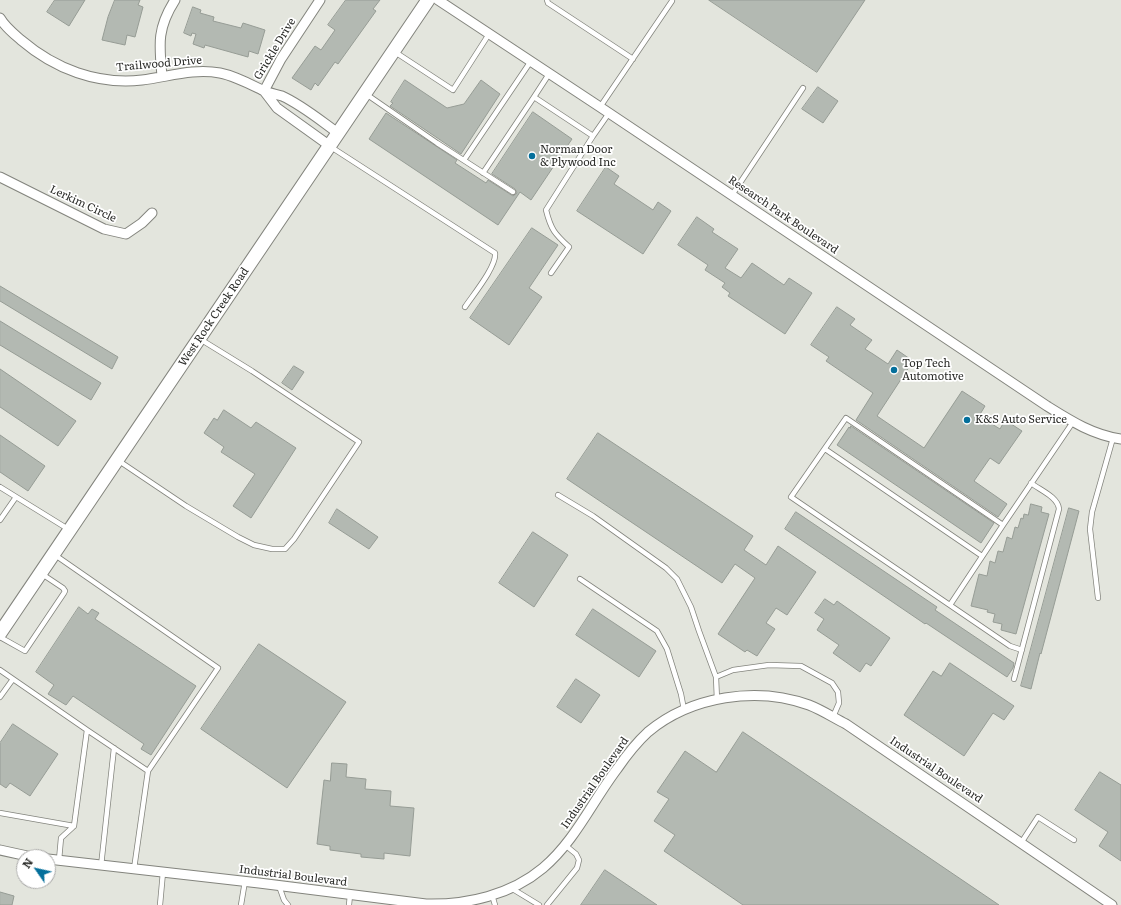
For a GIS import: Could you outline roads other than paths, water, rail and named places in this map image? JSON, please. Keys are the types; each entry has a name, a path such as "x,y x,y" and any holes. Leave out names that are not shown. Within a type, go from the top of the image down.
{"main road":[{"name":"West Rock Creek Road","path":"0,633 428,0"}],"street":[{"path":"162,76 159,42 167,14 175,0"},
{"name":"Grickle Drive","path":"264,91 284,53 320,0"},
{"name":"Research Park Boulevard","path":"438,0 1047,406 1095,433 1117,438"},
{"name":"Trailwood Drive","path":"0,18 15,34 36,52 54,63 82,74 97,78 116,80 142,80 199,71 218,73 241,79 264,91 283,97 299,106 338,133"},
{"name":"Trailwood Drive","path":"264,91 277,108 330,146"},
{"name":"Lerkim Circle","path":"0,178 104,228 126,234 142,223 152,213"},
{"name":"Industrial Boulevard","path":"56,860 101,866 245,881 426,905 454,904 492,895 511,888 542,869 571,838 609,780 638,742 658,726 684,710 717,700 746,695 778,697 808,705 833,717 858,732 1112,905"},
{"path":"0,850 16,854"}],"lane":[{"path":"547,0 548,4 633,59"},
{"path":"600,107 672,1"},
{"path":"393,51 453,90 489,34"},
{"path":"464,160 531,62"},
{"path":"483,173 549,74"},
{"path":"732,196 803,88"},
{"path":"365,93 513,192"},
{"path":"534,98 593,136"},
{"path":"551,273 570,247 555,235 549,222 546,210 609,113"},
{"path":"330,146 495,253 496,258 492,267 465,307"},
{"path":"117,460 186,506 254,545 272,549 285,549 294,539 359,442 252,371 199,339"},
{"path":"1003,525 846,418 791,497 1010,646 1022,650"},
{"path":"950,605 1073,422"},
{"path":"1098,598 1090,529 1092,512 1117,438"},
{"path":"825,449 982,556"},
{"path":"1014,680 1059,510 1054,499 1031,483"},
{"path":"0,486 70,530"},
{"path":"558,494 593,516 666,568 677,579 691,607 698,631 716,677 717,700"},
{"path":"0,520 16,497"},
{"path":"54,554 218,668 148,771 134,869"},
{"path":"0,637 25,651 64,593 65,591 63,588 41,573"},
{"path":"580,579 657,631 667,650 681,694 684,710"},
{"path":"716,677 734,670 769,665 801,666 832,683 838,692 838,703 833,717"},
{"path":"0,670 148,771"},
{"path":"0,697 13,679"},
{"path":"59,860 61,838 74,826 87,730"},
{"path":"101,866 114,748"},
{"path":"0,813 74,826"},
{"path":"1021,843 1038,817 1074,840"},
{"path":"547,905 577,868 579,860 576,854 565,845"},
{"path":"160,905 163,872"},
{"path":"242,905 245,881"},
{"path":"279,886 284,900 288,905"},
{"path":"511,888 538,905"},
{"path":"349,905 350,895"},
{"path":"492,895 495,905"}],"place":[{"name":"Norman Door & Plywood Inc","path":"532,156"},
{"name":"Top Tech Automotive","path":"894,370"},
{"name":"K&S Auto Service","path":"967,420"}]}
